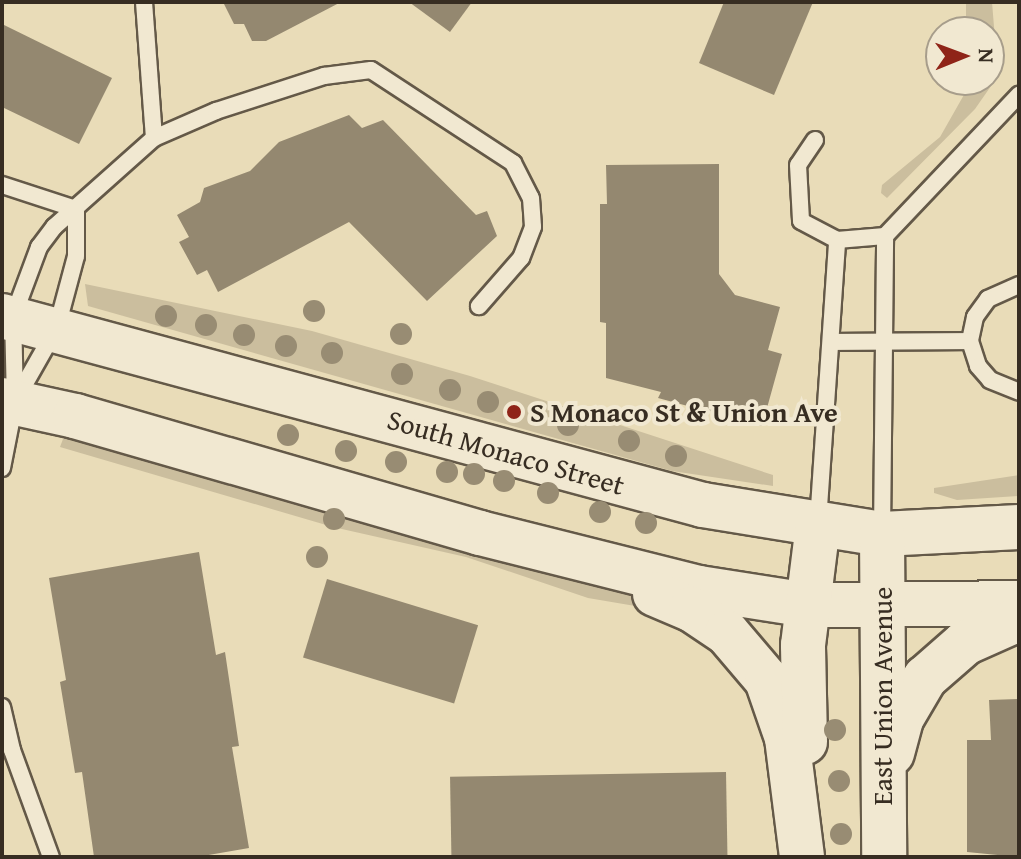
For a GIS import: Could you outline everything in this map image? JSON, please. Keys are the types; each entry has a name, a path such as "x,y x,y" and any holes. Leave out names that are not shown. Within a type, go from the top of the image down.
{"main road":[{"name":"South Monaco Street","path":"8,317 57,327 609,482 818,525 882,534 1019,527"},
{"path":"8,401 553,553 699,588 808,605 881,607 1019,603"},
{"path":"811,857 803,691 808,605 818,525"},
{"name":"East Union Avenue","path":"882,534 883,838"},
{"path":"553,553 691,609 727,633 757,663 784,727 802,857"},
{"path":"883,838 895,738 911,698 925,678 965,643 1019,619"}],"lane":[{"path":"144,2 154,138"},
{"path":"2,468 8,401 8,317 39,247 154,138 281,89 371,70 513,163 531,198 533,227 521,258 479,306"},
{"path":"815,140 798,165 801,221 837,240 885,236 1019,95"},
{"path":"2,185 76,209"},
{"path":"8,401 57,327 77,246 76,209"},
{"path":"882,534 885,236"},
{"path":"818,525 833,342 837,240"},
{"path":"1019,285 988,299 975,317 970,341 978,366 990,380 1019,392"},
{"path":"833,342 970,341"},
{"path":"2,707 7,750 51,857"}],"shaded area":[{"path":"966,2 992,2 993,16 966,16"},
{"path":"963,96 984,96 887,198 881,193 882,185 940,137"},
{"path":"85,284 312,331 470,376 773,475 773,486 672,471 88,306"},
{"path":"78,438 665,605 725,652 647,608 588,598 466,557 333,527 60,447 63,439"},
{"path":"1019,475 1019,496 957,500 934,493 934,488"}],"building":[{"path":"223,2 341,2 266,41 252,41 244,24 234,24"},
{"path":"409,2 472,2 450,32"},
{"path":"724,2 813,2 774,95 699,63"},
{"path":"2,24 112,78 79,144 2,107"},
{"path":"349,115 362,128 383,120 476,215 487,211 497,236 427,301 349,222 218,292 207,270 197,275 179,242 189,237 177,215 200,202 204,188 250,171 279,142"},
{"path":"719,164 719,274 735,295 780,307 768,350 782,354 762,426 658,398 661,392 606,378 606,323 600,322 600,204 607,204 606,165"},
{"path":"199,552 216,655 225,652 239,746 232,747 249,848 197,857 94,857 82,772 75,773 60,682 66,680 49,578"},
{"path":"327,579 478,625 454,704 303,657"},
{"path":"1019,699 1019,857 967,852 967,740 991,740 989,700"},
{"path":"726,772 727,857 451,857 450,777"}],"place":[{"name":"S Monaco St & Union Ave","path":"514,412"}]}
